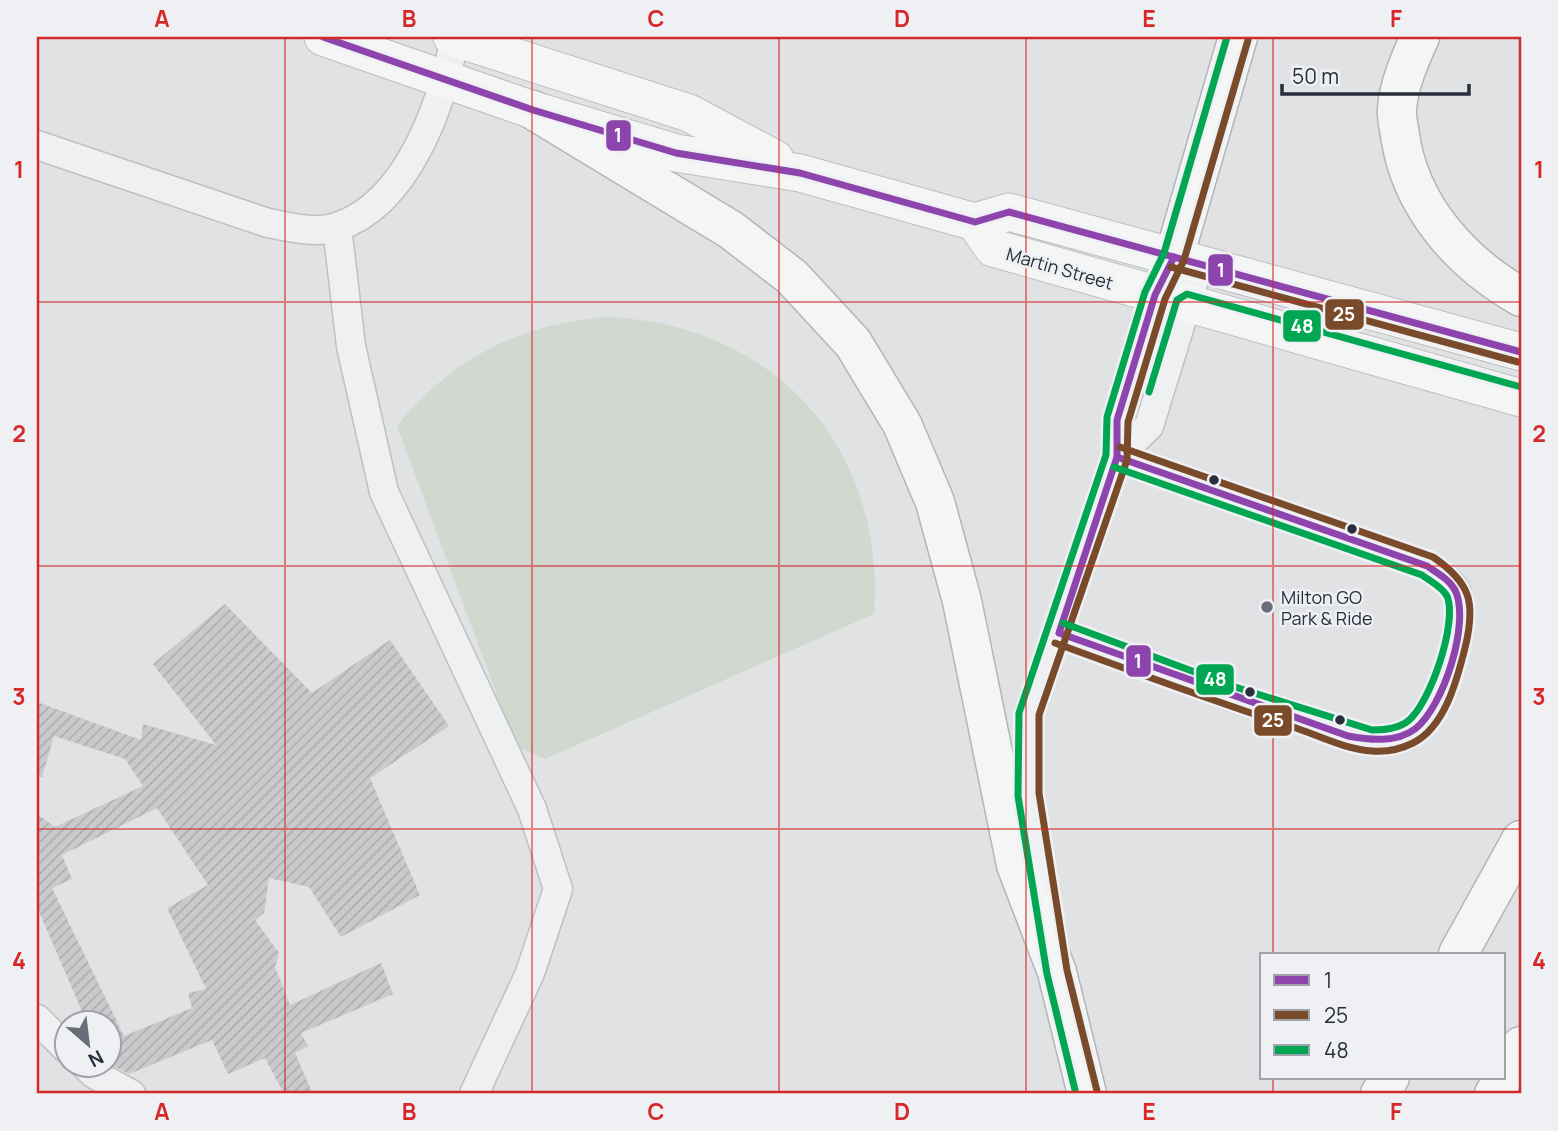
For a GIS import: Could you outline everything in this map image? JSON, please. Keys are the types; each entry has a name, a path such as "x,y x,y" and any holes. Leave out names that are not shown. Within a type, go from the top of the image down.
{"highway":[{"path":"1186,260 1238,37"},
{"path":"1420,37 1408,63 1396,109 1404,162 1426,210 1465,258 1521,297"},
{"path":"533,110 731,230 792,277 853,343 902,424 935,502 962,601 1016,865 1057,972 1087,1094"},
{"path":"1459,953 1521,840"},
{"path":"1506,1073 1521,1046"},
{"path":"1380,1094 1389,1078"},
{"path":"1494,1094 1503,1078"}],"main road":[{"path":"323,37 533,110 676,153 800,173 975,222 1009,212 1521,352"},
{"path":"454,37 689,113 800,173"},
{"name":"Martin Street","path":"975,222 993,248 1521,398"}],"street":[{"path":"37,145 268,223 305,230 337,227 368,210 390,192 407,167 447,78 454,37"},
{"path":"337,227 351,346 384,492 532,809 558,889 530,973 474,1094"},
{"path":"1057,972 1028,794 1029,713 1059,633 1117,457 1149,426 1171,300 1186,260"},
{"path":"1059,633 1232,697 1348,736 1371,741 1394,740 1418,727 1432,710 1461,625 1456,591 1446,578 1427,566 1117,457"},
{"path":"37,1019 52,1034"},
{"path":"101,1078 131,1094"}],"shaded area":[{"path":"604,317 664,324 718,342 766,369 806,404 838,447 860,497 873,553 874,614 545,759 516,746 397,426 440,382 489,349 543,328"}],"building":[{"path":"225,604 312,693 390,640 449,726 370,778 420,895 341,937 309,887 269,878 264,913 255,920 279,953 275,967 290,1005 381,963 393,994 301,1033 308,1046 295,1053 313,1094 284,1094 265,1058 228,1074 212,1040 129,1074 122,1070 122,1032 124,1036 192,1008 188,993 206,989 167,908 208,885 157,808 62,855 72,879 52,888 111,1009 81,1009 37,907 37,814 55,827 143,786 125,759 54,736 42,777 37,776 37,702 141,740 143,724 216,745 153,664"}],"transit line":[{"name":"1","path":"323,37 533,110 676,153 800,173 975,222 1009,212 1521,352"},
{"name":"48","path":"1076,1094 1047,974 1018,796 1019,713 1106,455 1107,417 1145,292 1164,253 1227,37"},
{"name":"25","path":"1097,1091 1067,970 1039,793 1039,715 1127,460 1128,422 1165,299 1184,260 1248,40"},
{"name":"1","path":"1117,457 1117,420 1155,295 1174,257"},
{"name":"25","path":"1171,267 1518,362"},
{"name":"48","path":"1149,392 1177,300 1187,294 1521,387"},
{"name":"25","path":"1055,643 1334,742 1363,750 1382,751 1413,743 1434,726 1448,702 1462,661 1470,618 1467,595 1456,576 1433,557 1120,447"},
{"name":"1","path":"1117,457 1427,566 1446,579 1455,590 1459,604 1457,643 1444,684 1425,718 1415,729 1400,737 1374,739 1348,736 1059,633 1117,457"},
{"name":"48","path":"1063,623 1235,687 1372,730 1395,727 1408,721 1425,698 1440,662 1449,624 1447,596 1422,575 1114,467"}],"place":[{"name":"Milton GO Park & Ride","path":"1267,607"}]}
